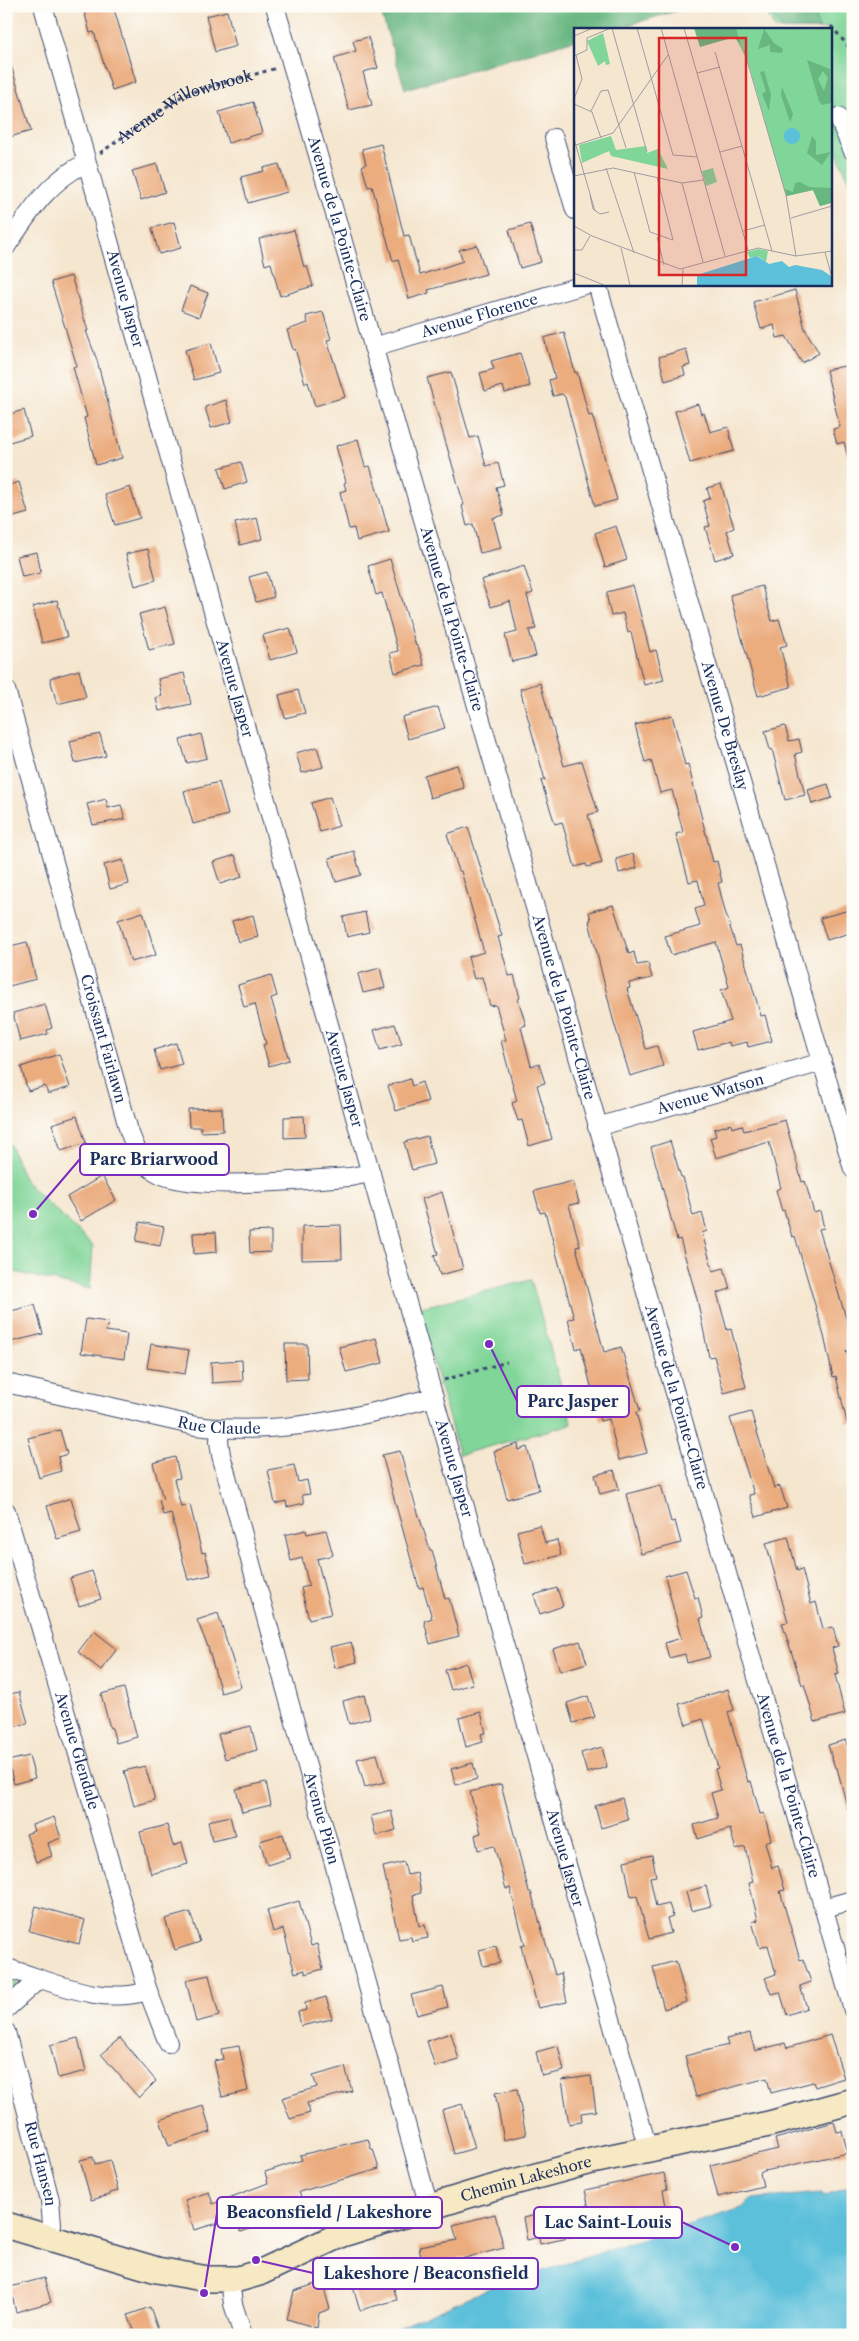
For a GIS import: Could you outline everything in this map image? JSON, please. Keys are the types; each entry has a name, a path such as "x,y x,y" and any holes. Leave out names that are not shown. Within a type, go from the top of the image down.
{"street":[{"name":"Avenue Jasper","path":"43,6 90,160 371,1173 436,1389 648,2150"},
{"name":"Avenue de la Pointe-Claire","path":"275,6 853,2010"},
{"path":"838,117 853,151"},
{"path":"554,138 574,207"},
{"path":"6,247 35,204 52,185 90,160"},
{"name":"Avenue Florence","path":"372,347 584,285"},
{"name":"Avenue De Breslay","path":"597,285 853,1169"},
{"name":"Croissant Fairlawn","path":"6,690 127,1122 139,1155 154,1171 164,1177 194,1182 350,1177 371,1173"},
{"name":"Avenue Watson","path":"597,1127 822,1062"},
{"name":"Rue Claude","path":"6,1382 220,1430 300,1425 436,1389"},
{"name":"Avenue Pilon","path":"220,1430 221,1455 429,2207"},
{"name":"Avenue Glendale","path":"6,1511 148,1991 168,2043"},
{"path":"824,1908 853,1900"},
{"path":"6,1968 100,1996 124,1996 148,1991"},
{"path":"6,2009 39,1979"},
{"name":"Rue Hansen","path":"6,2032 50,2200 52,2224 49,2238"},
{"name":"Chemin Lakeshore","path":"6,2226 157,2270 191,2277 230,2280 260,2273 342,2234 561,2169 769,2124 853,2101"},
{"path":"230,2280 233,2304 242,2335"}],"path":[{"path":"831,26 848,46 853,63"},
{"name":"Avenue Willowbrook","path":"90,160 185,94 281,67"},
{"path":"436,1389 507,1362"}],"green space":[{"path":"379,6 693,6 618,28 574,28 574,40 405,89"},
{"path":"763,6 853,6 853,189 832,142 832,28 774,28"},
{"path":"766,6 813,6 819,28 781,28"},
{"path":"6,1135 25,1181 93,1246 90,1289 6,1270"},
{"path":"531,1280 572,1424 459,1455 418,1308"},
{"path":"6,1974 17,1982 14,1992 6,1997"}],"water":[{"path":"853,2186 853,2335 382,2335 492,2287 742,2208 751,2199 822,2193 823,2196"}],"building":[{"path":"83,6 113,6 136,82 112,90 94,32 90,33"},
{"path":"227,11 236,46 215,52 206,16"},
{"path":"368,37 378,68 363,72 372,105 349,110 334,58 356,51 353,41"},
{"path":"10,62 31,131 6,138 6,63"},
{"path":"253,102 262,133 228,143 219,112"},
{"path":"381,144 404,236 409,235 420,275 463,261 459,250 477,245 486,274 428,290 429,293 409,299 398,259 393,261 372,186 368,187 362,166 366,164 362,149"},
{"path":"157,164 165,192 141,200 132,171"},
{"path":"279,164 287,192 248,203 241,177 264,171 263,168"},
{"path":"174,222 181,248 159,254 152,228"},
{"path":"530,224 541,262 520,268 509,230"},
{"path":"294,230 304,267 307,266 313,286 280,296 271,263 265,265 259,239"},
{"path":"71,276 88,331 86,331 97,360 122,458 96,465 84,418 87,417 73,367 77,366 51,282"},
{"path":"190,286 208,293 199,317 181,310"},
{"path":"795,290 805,329 819,353 802,363 786,336 777,338 774,325 761,329 753,302"},
{"path":"323,312 331,339 327,340 345,397 315,406 308,382 305,383 287,330 308,323 306,316"},
{"path":"564,332 575,373 577,372 589,416 592,415 617,500 595,506 565,397 562,394 553,396 549,380 555,378 544,338"},
{"path":"211,343 219,373 194,380 185,350"},
{"path":"686,349 690,365 683,367 685,375 665,381 659,357"},
{"path":"520,353 530,386 505,393 503,386 485,391 480,373 494,369 491,361"},
{"path":"853,364 853,457 848,457 844,442 837,444 833,429 840,427 826,370"},
{"path":"451,372 470,438 478,436 486,466 498,463 504,485 496,487 504,515 493,518 501,548 480,553 473,524 467,526 462,506 464,505 427,378"},
{"path":"226,400 232,422 211,428 205,407"},
{"path":"698,404 701,414 704,413 710,432 728,427 734,451 690,463 675,411"},
{"path":"24,410 31,436 6,443 6,415"},
{"path":"358,439 365,467 370,466 389,532 357,541 354,528 349,529 340,492 346,490 344,483 346,482 336,446"},
{"path":"241,462 247,482 225,489 219,468"},
{"path":"19,482 28,513 6,519 6,486"},
{"path":"721,484 734,528 727,531 734,554 715,560 705,527 710,526 703,501 710,498 707,488"},
{"path":"130,487 140,518 115,525 105,495"},
{"path":"257,518 262,539 240,545 235,523"},
{"path":"616,526 627,560 605,567 595,533"},
{"path":"148,549 156,580 135,586 126,554"},
{"path":"37,552 41,573 22,577 17,556"},
{"path":"390,559 416,646 418,646 424,665 395,673 390,653 398,651 382,593 376,595 368,566"},
{"path":"524,566 533,593 527,595 536,629 529,630 536,656 512,662 505,635 517,632 510,601 491,607 481,580"},
{"path":"267,572 274,597 256,602 249,577"},
{"path":"633,585 650,652 656,650 664,680 644,685 631,632 628,633 623,613 611,616 607,598 607,592"},
{"path":"762,586 772,621 779,619 787,645 780,647 791,687 758,696 730,595"},
{"path":"57,600 67,637 42,643 33,607"},
{"path":"165,607 175,644 149,650 139,614"},
{"path":"290,628 297,652 270,660 263,635"},
{"path":"79,670 86,697 57,704 50,678"},
{"path":"184,673 191,704 159,711 156,698 162,696 158,679"},
{"path":"540,683 564,766 582,761 598,812 588,815 602,863 587,867 586,864 575,867 562,822 555,824 541,781 545,780 520,689"},
{"path":"298,690 305,713 285,718 279,695"},
{"path":"438,707 445,728 408,739 402,717"},
{"path":"672,715 685,765 688,764 713,862 717,861 722,882 718,883 725,911 736,946 740,945 761,1016 765,1015 772,1041 748,1047 747,1042 730,1046 729,1042 698,1050 693,1032 731,1021 721,990 729,987 716,942 671,955 665,936 700,926 695,909 704,906 698,880 689,882 676,834 683,832 672,790 660,793 651,760 645,762 635,725"},
{"path":"785,726 789,741 799,739 802,752 795,754 805,795 785,800 772,749 770,750 765,731"},
{"path":"100,734 106,756 75,763 70,741"},
{"path":"201,734 207,758 187,763 180,740"},
{"path":"317,747 323,767 302,773 296,753"},
{"path":"457,765 464,788 430,798 424,775"},
{"path":"219,782 228,815 193,824 184,791"},
{"path":"828,784 832,798 812,804 808,790"},
{"path":"330,797 339,826 320,832 311,803"},
{"path":"106,799 108,808 121,805 125,819 93,825 87,804"},
{"path":"468,827 502,936 498,937 509,976 514,975 520,998 518,999 526,1025 521,1027 531,1066 539,1064 545,1083 537,1085 552,1139 529,1146 522,1120 518,1121 512,1103 517,1101 501,1041 506,1040 496,1005 490,1006 482,977 474,979 468,957 484,952 461,871 459,871 447,834"},
{"path":"354,851 361,875 336,882 329,858"},
{"path":"633,854 637,868 619,873 616,859"},
{"path":"235,855 242,877 220,884 213,862"},
{"path":"123,860 129,884 110,889 104,865"},
{"path":"613,905 629,954 634,952 637,965 648,963 652,978 629,983 630,988 627,989 646,1049 657,1046 663,1066 630,1076 613,1019 589,921 591,920 589,912"},
{"path":"853,909 853,932 827,940 820,918"},
{"path":"143,912 156,955 131,962 118,920"},
{"path":"365,912 369,932 347,937 343,917"},
{"path":"253,915 258,937 238,942 232,921"},
{"path":"27,942 36,979 9,986 6,975 6,947"},
{"path":"380,968 385,988 363,993 358,974"},
{"path":"271,975 277,996 271,998 289,1060 269,1066 263,1045 266,1044 255,1004 244,1007 238,985"},
{"path":"45,1004 52,1028 47,1030 48,1034 20,1041 13,1013"},
{"path":"395,1024 402,1044 380,1050 374,1030"},
{"path":"176,1043 182,1064 160,1070 154,1050"},
{"path":"59,1054 70,1087 48,1094 45,1086 28,1091 21,1067"},
{"path":"410,1079 412,1086 422,1082 428,1101 396,1111 388,1086"},
{"path":"222,1108 223,1131 201,1132 201,1127 189,1127 188,1109"},
{"path":"77,1116 86,1143 61,1151 52,1124"},
{"path":"304,1116 305,1137 284,1138 284,1117"},
{"path":"785,1120 802,1182 805,1181 814,1213 820,1211 824,1228 819,1229 853,1341 853,1350 846,1351 853,1371 853,1423 847,1423 836,1376 833,1377 824,1336 795,1236 792,1237 784,1210 782,1211 776,1190 781,1188 769,1142 716,1158 710,1138 716,1136 714,1129 731,1124 732,1128 742,1125 744,1131"},
{"path":"427,1136 434,1164 412,1170 404,1142"},
{"path":"670,1141 681,1177 683,1177 693,1216 702,1213 707,1231 702,1233 713,1271 724,1268 730,1289 717,1293 727,1330 731,1329 746,1387 724,1393 714,1356 709,1357 697,1299 680,1239 677,1240 651,1147"},
{"path":"102,1176 116,1200 81,1221 67,1197"},
{"path":"573,1181 579,1203 569,1205 580,1246 576,1247 604,1352 621,1347 640,1411 636,1412 647,1453 619,1460 609,1419 600,1421 581,1347 576,1349 568,1319 574,1318 545,1212 540,1213 534,1191"},
{"path":"442,1192 463,1269 440,1275 434,1255 438,1254 422,1199"},
{"path":"140,1222 164,1227 160,1246 136,1241"},
{"path":"341,1225 342,1259 302,1260 302,1226"},
{"path":"271,1231 271,1252 250,1253 249,1232"},
{"path":"216,1232 217,1252 194,1254 193,1233"},
{"path":"35,1305 43,1334 6,1343 6,1318 12,1316 11,1311"},
{"path":"86,1319 108,1322 106,1331 127,1334 124,1359 81,1353"},
{"path":"376,1338 383,1363 346,1372 339,1347"},
{"path":"151,1344 189,1350 185,1374 147,1368"},
{"path":"285,1344 307,1344 308,1379 286,1380"},
{"path":"242,1360 243,1381 212,1383 211,1362"},
{"path":"751,1412 774,1488 780,1486 787,1508 756,1517 749,1495 754,1494 730,1418"},
{"path":"60,1430 67,1454 58,1457 61,1471 39,1478 28,1438"},
{"path":"518,1444 519,1450 527,1447 539,1490 507,1499 494,1451"},
{"path":"400,1451 430,1550 432,1550 445,1599 449,1598 459,1636 430,1644 424,1621 432,1618 423,1587 419,1588 382,1455"},
{"path":"175,1457 180,1478 174,1479 181,1507 190,1505 202,1553 205,1552 211,1575 188,1580 171,1513 163,1515 159,1500 163,1499 153,1463"},
{"path":"294,1465 298,1482 307,1480 310,1494 302,1495 304,1503 287,1507 286,1501 275,1504 268,1470"},
{"path":"614,1470 619,1489 600,1494 595,1475"},
{"path":"661,1485 671,1522 675,1521 681,1543 641,1554 626,1494"},
{"path":"71,1498 81,1532 57,1539 47,1506"},
{"path":"540,1525 545,1543 557,1540 561,1555 525,1564 517,1531"},
{"path":"306,1530 307,1534 326,1530 333,1555 317,1559 331,1614 309,1619 301,1588 309,1586 302,1558 291,1561 285,1535"},
{"path":"788,1537 797,1571 802,1569 811,1604 816,1602 823,1629 833,1627 838,1646 832,1648 839,1674 835,1675 845,1714 815,1722 804,1684 802,1685 782,1623 788,1622 766,1543"},
{"path":"686,1570 695,1598 698,1597 703,1618 700,1619 710,1657 687,1663 685,1654 669,1658 665,1643 681,1638 665,1576"},
{"path":"92,1571 101,1599 79,1606 70,1578"},
{"path":"557,1588 563,1606 540,1614 534,1595"},
{"path":"218,1613 241,1687 221,1693 208,1647 197,1620"},
{"path":"94,1631 117,1649 101,1670 78,1652"},
{"path":"580,1641 587,1663 560,1671 553,1649"},
{"path":"351,1642 357,1662 335,1668 330,1647"},
{"path":"466,1663 473,1684 451,1690 445,1670"},
{"path":"124,1688 137,1737 116,1743 101,1694"},
{"path":"728,1689 734,1710 728,1712 748,1782 751,1781 760,1814 764,1813 771,1840 765,1842 772,1868 778,1866 785,1890 780,1891 800,1960 803,1959 811,1982 800,1986 807,2008 787,2015 780,1992 771,1994 765,1978 776,1974 768,1945 760,1948 752,1922 758,1920 749,1883 753,1882 745,1847 736,1850 730,1829 698,1839 694,1825 718,1818 711,1793 721,1790 715,1769 718,1768 703,1719 686,1725 679,1704"},
{"path":"19,1692 28,1723 6,1729 6,1695"},
{"path":"364,1695 370,1718 349,1724 343,1701"},
{"path":"588,1696 595,1717 573,1723 567,1703"},
{"path":"481,1712 486,1733 481,1734 483,1742 466,1747 459,1718"},
{"path":"251,1726 257,1750 225,1759 218,1734"},
{"path":"846,1740 847,1746 853,1745 853,1810 848,1810 837,1768 835,1768 828,1745"},
{"path":"602,1747 607,1767 587,1773 581,1753"},
{"path":"377,1754 385,1782 365,1787 357,1759"},
{"path":"29,1756 35,1778 14,1784 8,1761"},
{"path":"473,1763 477,1779 456,1785 451,1769"},
{"path":"145,1766 155,1800 134,1806 124,1771"},
{"path":"266,1782 271,1805 242,1812 236,1789"},
{"path":"501,1784 529,1892 531,1892 555,1975 561,1973 567,2002 538,2008 521,1946 525,1945 510,1888 506,1889 494,1846 478,1850 475,1835 481,1833 470,1792"},
{"path":"622,1798 628,1820 601,1828 595,1806"},
{"path":"391,1811 396,1830 376,1836 371,1816"},
{"path":"230,1816 235,1836 212,1841 208,1821"},
{"path":"54,1817 61,1838 48,1843 52,1856 36,1862 26,1834 34,1831 32,1825"},
{"path":"167,1825 173,1846 182,1843 188,1864 151,1874 140,1832"},
{"path":"283,1834 290,1858 267,1865 260,1841"},
{"path":"652,1855 656,1876 650,1877 656,1907 669,1904 673,1916 667,1918 671,1933 649,1939 637,1896 631,1897 624,1861"},
{"path":"404,1862 407,1875 417,1873 421,1893 413,1895 419,1926 425,1925 428,1938 412,1941 411,1937 399,1939 383,1867"},
{"path":"706,1886 711,1906 691,1911 686,1892"},
{"path":"299,1901 311,1946 317,1944 323,1969 305,1974 305,1970 295,1973 283,1929 273,1932 267,1910"},
{"path":"36,1906 85,1920 79,1944 29,1931"},
{"path":"190,1912 200,1942 175,1950 165,1919"},
{"path":"496,1946 500,1963 483,1966 479,1950"},
{"path":"676,1961 687,2002 664,2009 653,1967"},
{"path":"209,1975 219,2016 196,2022 186,1980"},
{"path":"443,1987 448,2007 417,2015 411,1995"},
{"path":"326,1997 332,2019 301,2026 298,2012 306,2010 305,2003"},
{"path":"451,2033 459,2060 435,2067 427,2041"},
{"path":"750,2033 755,2051 785,2043 787,2048 830,2035 844,2078 815,2087 813,2082 771,2093 767,2078 696,2097 685,2056 728,2045 726,2039"},
{"path":"78,2038 86,2071 58,2078 50,2045"},
{"path":"120,2038 156,2081 139,2098 101,2054"},
{"path":"239,2046 248,2091 222,2097 214,2061 223,2059 221,2049"},
{"path":"558,2046 564,2071 542,2076 536,2052"},
{"path":"345,2067 352,2091 307,2103 310,2113 290,2119 282,2098 317,2087 313,2076"},
{"path":"591,2076 596,2111 581,2113 582,2122 569,2124 562,2080"},
{"path":"517,2089 526,2135 504,2140 495,2093"},
{"path":"462,2104 475,2148 454,2154 442,2110"},
{"path":"203,2106 211,2132 169,2146 160,2120"},
{"path":"834,2122 837,2132 842,2131 848,2153 764,2171 760,2173 763,2186 718,2197 710,2165 778,2149 775,2139"},
{"path":"368,2139 379,2169 299,2192 302,2200 262,2213 266,2223 241,2232 235,2218 194,2230 185,2200 209,2192 213,2204 268,2183 265,2172 302,2160 300,2155"},
{"path":"93,2157 95,2164 110,2160 118,2191 91,2200 80,2160"},
{"path":"664,2173 667,2189 663,2190 666,2206 612,2218 610,2209 590,2213 585,2190"},
{"path":"567,2208 573,2237 540,2244 539,2237 527,2240 523,2218"},
{"path":"495,2214 504,2248 445,2263 446,2269 425,2274 419,2247 457,2240 453,2225"},
{"path":"367,2264 372,2280 390,2274 397,2300 360,2310 348,2270"},
{"path":"44,2278 51,2302 16,2312 10,2287"},
{"path":"322,2282 330,2309 319,2313 317,2328 287,2319 294,2291"},
{"path":"150,2307 160,2335 136,2335 128,2315"}],"place":[{"name":"Parc Briarwood","path":"33,1214"},
{"name":"Parc Jasper","path":"489,1344"},
{"name":"Lac Saint-Louis","path":"735,2247"},
{"name":"Lakeshore / Beaconsfield","path":"256,2260"},
{"name":"Beaconsfield / Lakeshore","path":"204,2293"}]}
